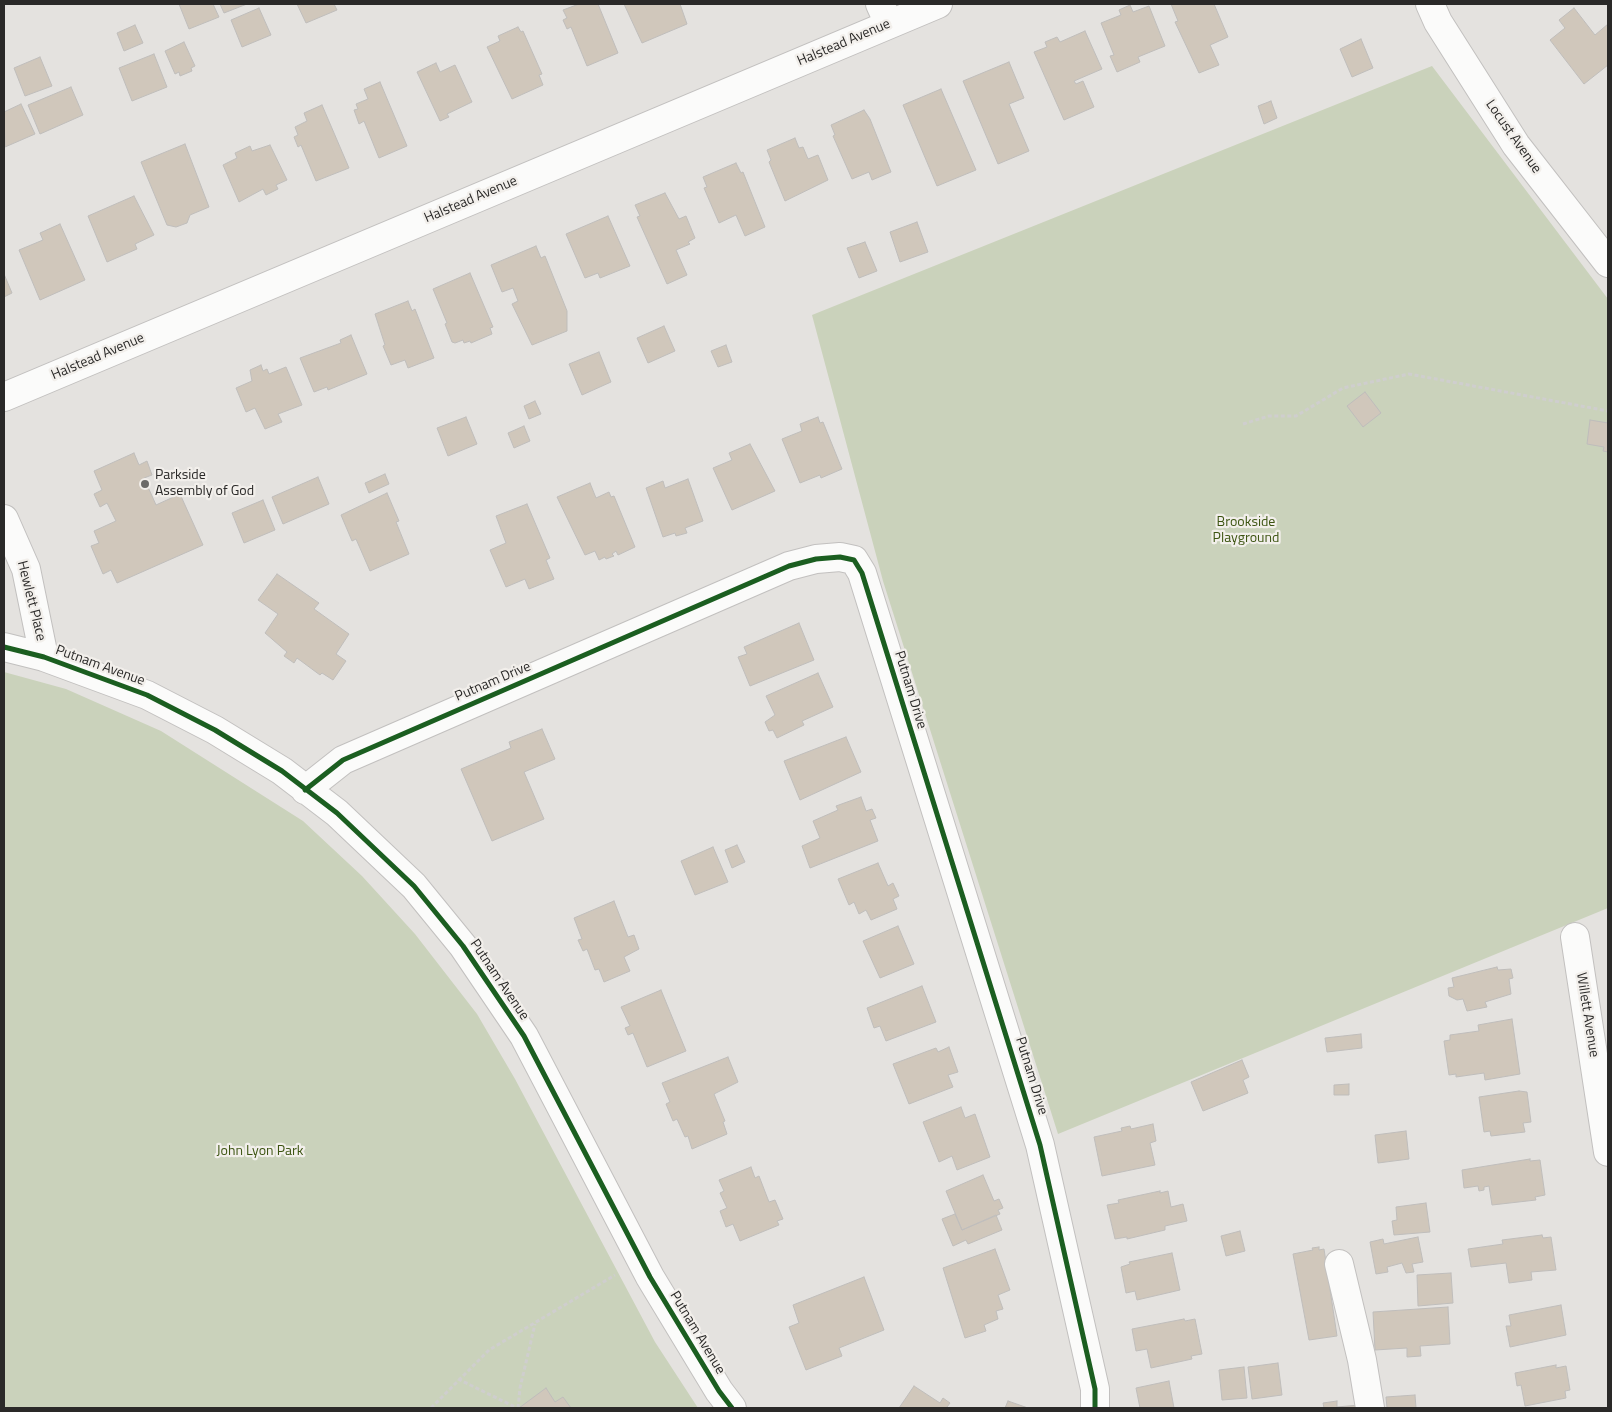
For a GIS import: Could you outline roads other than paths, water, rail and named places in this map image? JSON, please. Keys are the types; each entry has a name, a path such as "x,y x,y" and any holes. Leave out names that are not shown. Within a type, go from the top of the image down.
{"street":[{"name":"Halstead Avenue","path":"4,397 885,14 938,4"},
{"name":"Locust Avenue","path":"1430,4 1438,22 1516,145 1608,263"},
{"name":"Hewlett Place","path":"4,519 26,569 44,657"},
{"name":"Putnam Drive","path":"305,790 343,760 788,566 816,559 840,557 854,560 862,572 1040,1145 1095,1389 1094,1408"},
{"name":"Putnam Avenue","path":"4,647 44,657 148,695 214,730 282,771 338,813 414,886 463,946 524,1036 650,1277 719,1392 732,1408"},
{"name":"Willett Avenue","path":"1575,937 1608,1152"},
{"path":"1338,1264 1362,1360 1370,1408"}],"place":[{"name":"Parkside Assembly of God","path":"145,484"}],"park label":[{"name":"Brookside Playground","path":"1246,532"},
{"name":"John Lyon Park","path":"260,1152"}]}
